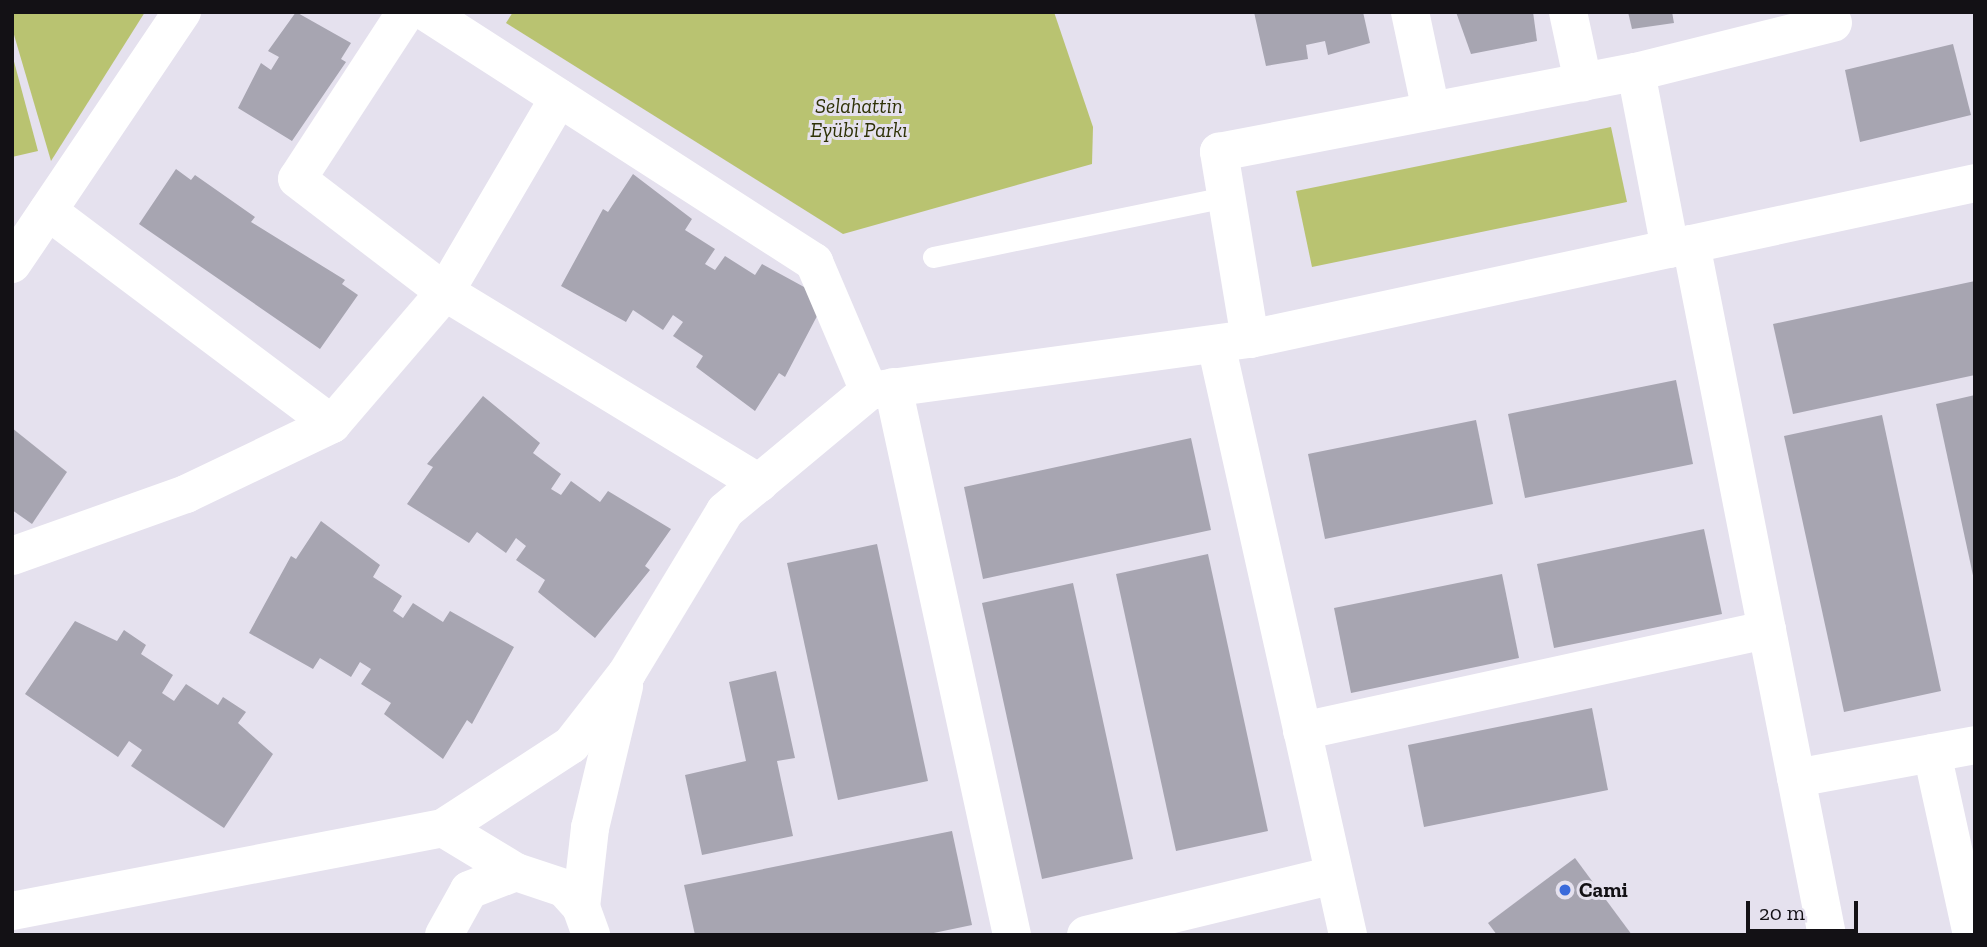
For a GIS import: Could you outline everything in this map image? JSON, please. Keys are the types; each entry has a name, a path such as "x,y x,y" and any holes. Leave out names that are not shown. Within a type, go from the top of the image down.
{"street":[{"path":"12,264 182,12"},
{"path":"406,12 297,179 445,292 759,483"},
{"path":"426,12 814,262 881,389 1012,935"},
{"path":"1410,12 1431,111"},
{"path":"1568,12 1583,82"},
{"path":"1348,935 1302,731 1233,341 1226,197 1219,152 1636,72 1759,26 1833,23"},
{"path":"1636,72 1680,246 1767,630 1827,935"},
{"path":"12,556 186,494 332,424 445,292 559,98"},
{"path":"12,911 443,828 571,745 627,673 725,511 881,389 1233,341 1975,183"},
{"path":"48,211 332,424"},
{"path":"1302,731 1767,630"},
{"path":"586,921 590,828 627,673"},
{"path":"1796,778 1975,745"},
{"path":"1932,753 1972,935"},
{"path":"443,828 516,872 541,875 586,921"},
{"path":"444,935 469,890 516,872"},
{"path":"1086,935 1334,875"}],"lane":[{"path":"933,257 1226,197"}],"green space":[{"path":"12,12 145,12 51,161 12,28"},
{"name":"Selahattin Eyübi Parkı","path":"513,12 1054,12 1093,127 1092,164 843,234 506,23"},
{"path":"12,54 38,151 12,157"},
{"path":"1611,127 1627,202 1312,267 1296,191"}],"building":[{"path":"296,12 351,43 341,59 346,62 292,141 238,108 261,63 271,70 279,57 268,51"},
{"path":"1254,12 1363,12 1370,43 1328,55 1325,41 1306,45 1308,59 1266,66"},
{"path":"1456,12 1533,12 1537,41 1471,54"},
{"path":"1628,12 1672,12 1674,23 1632,29"},
{"path":"1953,44 1971,115 1860,142 1845,70"},
{"path":"176,169 191,180 195,175 255,217 251,222 345,280 342,284 358,295 320,349 139,224"},
{"path":"633,174 692,219 685,230 715,249 705,264 715,270 725,256 755,275 762,264 826,299 785,377 779,373 755,411 696,367 703,356 673,336 683,322 673,315 663,330 633,310 626,322 561,286 603,209 608,212"},
{"path":"1975,281 1975,375 1793,414 1773,324"},
{"path":"1676,380 1693,464 1525,498 1508,414"},
{"path":"1975,395 1975,580 1974,580 1936,404"},
{"path":"483,396 540,443 533,453 561,474 551,489 561,495 571,481 600,502 608,491 671,529 645,566 650,570 595,638 538,592 545,580 516,560 526,546 516,538 506,553 477,532 469,543 407,504 433,467 427,464"},
{"path":"1882,415 1941,691 1844,712 1784,436"},
{"path":"1476,420 1493,504 1325,539 1308,454"},
{"path":"12,428 67,472 32,524 12,510"},
{"path":"1191,438 1211,530 983,579 964,487"},
{"path":"321,521 380,565 373,577 402,596 393,611 403,618 413,603 443,622 450,611 514,647 472,724 467,720 443,759 384,714 391,703 361,684 371,669 360,662 351,677 320,658 313,669 249,633 291,556 296,559"},
{"path":"1704,529 1722,614 1554,648 1537,564"},
{"path":"877,544 928,781 838,800 787,563"},
{"path":"1208,554 1268,831 1176,851 1116,574"},
{"path":"1502,574 1519,658 1351,693 1334,608"},
{"path":"1073,583 1133,859 1042,879 982,603"},
{"path":"75,621 117,641 124,630 146,645 141,654 173,675 162,693 174,701 186,684 218,705 223,697 246,712 238,723 273,754 224,828 131,766 142,750 129,741 118,757 25,694"},
{"path":"776,671 795,758 777,761 793,836 702,855 685,775 746,761 729,682"},
{"path":"1592,708 1608,790 1424,827 1408,745"},
{"path":"952,831 972,925 924,935 695,935 684,885"},
{"name":"Cami","path":"1575,858 1632,935 1497,935 1488,923"}],"place":[{"name":"Cami","path":"1565,890"}]}
